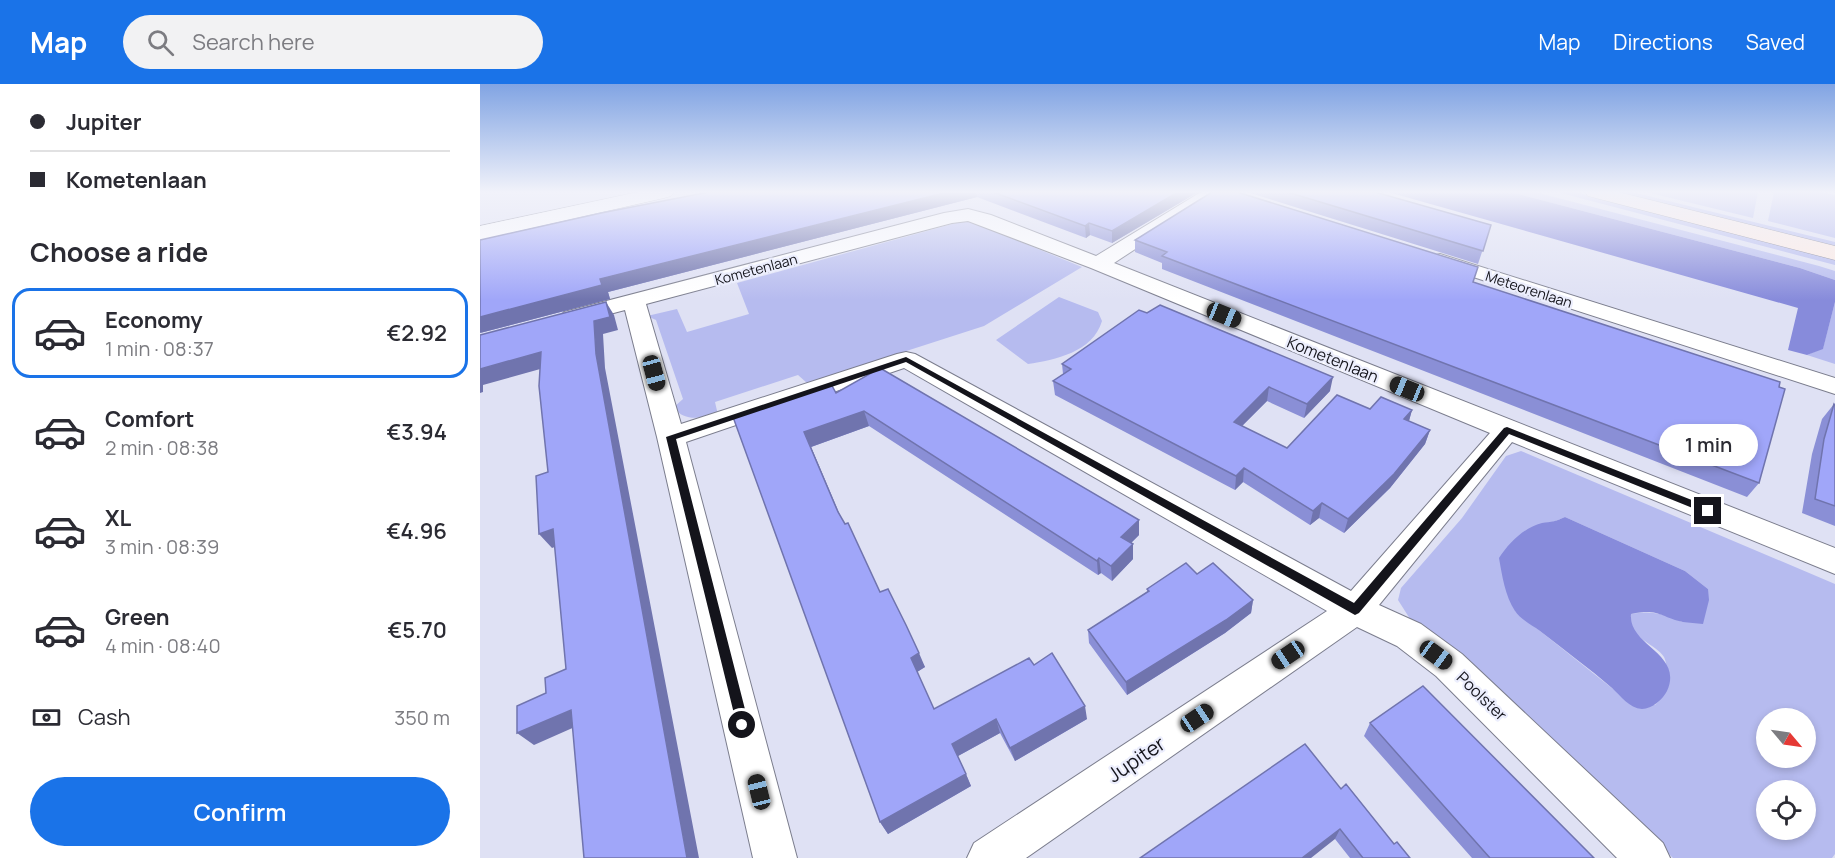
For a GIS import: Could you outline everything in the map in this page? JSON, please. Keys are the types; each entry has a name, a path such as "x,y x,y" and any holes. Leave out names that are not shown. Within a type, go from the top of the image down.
{"main road":[{"path":"1737,228 1835,253"}],"street":[{"path":"480,233 502,228"},
{"name":"Kometenlaan","path":"547,324 909,228"},
{"name":"Kometenlaan","path":"1007,228 1835,561"},
{"path":"1098,264 1160,228"},
{"name":"Meteorenlaan","path":"1423,255 1835,386"},
{"path":"634,301 671,437 775,858"},
{"name":"Poolster","path":"671,437 906,359 1355,610 1409,635 1449,665 1648,858"},
{"name":"Jupiter","path":"989,858 1355,610 1507,430"}],"shaded area":[{"path":"937,228 987,228 1082,267 984,326 807,383 798,375 715,402 718,415 688,417 674,407 683,399 656,320 647,316 677,309 687,332 749,314 737,283"},
{"path":"1516,228 1648,228 1800,268 1835,280 1835,302 1823,349 1807,355 1788,350 1798,308"},
{"path":"1648,228 1674,228 1819,266 1835,271 1835,280 1800,268"},
{"path":"1695,228 1715,228 1835,259 1835,265"},
{"path":"1760,228 1779,228 1835,242 1835,246"},
{"path":"1796,228 1835,228 1835,238"},
{"path":"1059,297 1098,312 1102,321 1097,332 1082,347 1061,357 1028,364 996,340"},
{"path":"1835,302 1835,364 1807,355 1823,348"},
{"path":"1521,451 1835,584 1835,854 1832,858 1673,858 1511,700 1451,649 1412,622 1398,600 1401,588 1462,518 1506,456","holes":["1565,517 1685,571 1708,589 1682,622 1658,614 1645,612 1631,614 1634,630 1643,640 1660,652 1665,660 1668,686 1655,705 1613,689 1515,611 1529,531"]},
{"path":"1565,517 1685,571 1708,589 1709,600 1703,624 1683,622 1648,612 1631,614 1632,625 1638,634 1668,667 1670,678 1667,691 1650,707 1642,709 1629,704 1594,673 1520,617 1509,599 1499,558 1512,542 1529,528"}],"building":[{"path":"533,228 804,228 600,279 602,285 480,317 480,240"},
{"path":"1154,228 1353,228 1478,267 1473,282 1780,382 1779,387 1785,389 1759,483 1162,256 1167,252 1135,240"},
{"path":"1407,228 1490,228 1483,251"},
{"path":"606,302 610,317 594,321 596,354 687,858 584,858 571,710 517,733 517,706 546,693 545,678 566,669 553,529 539,534 536,476 548,472 539,386 541,352 480,369 480,335"},
{"path":"1160,305 1333,377 1307,404 1269,387 1234,422 1287,448 1337,395 1370,409 1381,397 1412,410 1404,419 1430,430 1394,474 1348,519 1322,503 1313,511 1244,468 1236,476 1053,381 1071,369 1062,364 1139,310 1147,313"},
{"path":"880,368 1139,520 1121,537 1133,544 1111,566 1099,558 1097,561 864,411 804,432 838,512 845,524 848,523 880,592 888,589 906,625 919,653 911,658 934,709 1029,658 1034,665 1052,653 1085,706 1010,748 996,719 952,744 966,774 880,822 733,417 831,384 836,393"},
{"path":"1834,404 1835,506 1815,499 1824,439"},
{"path":"1186,563 1197,574 1213,563 1253,600 1226,620 1126,682 1088,630 1149,591 1147,589"},
{"path":"1423,686 1594,858 1490,858 1370,723"},
{"path":"1305,744 1341,789 1346,784 1394,844 1397,842 1410,858 1363,858 1340,829 1302,858 1140,858"}],"route":[{"path":"742,725 671,437 906,359 1355,610 1507,430 1708,511"}]}
